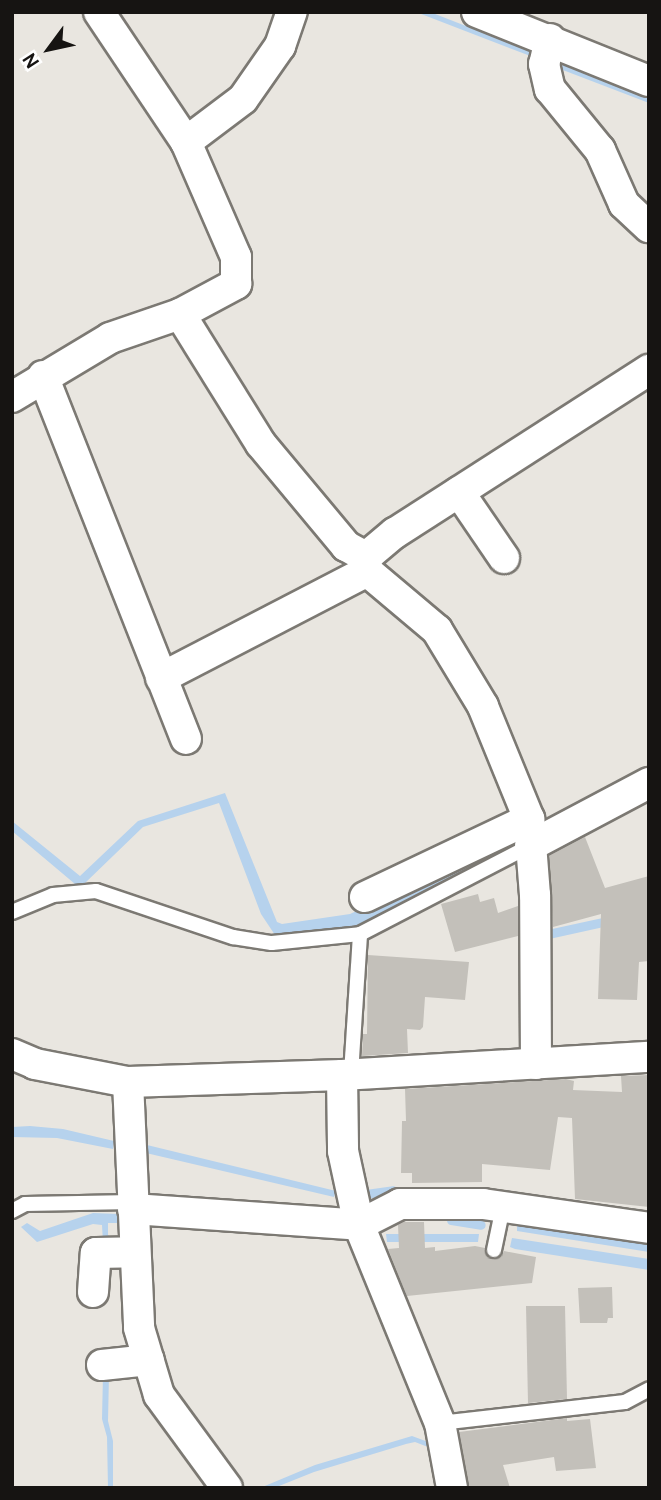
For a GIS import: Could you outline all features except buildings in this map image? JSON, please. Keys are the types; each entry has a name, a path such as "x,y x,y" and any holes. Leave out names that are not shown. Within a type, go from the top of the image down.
{"street":[{"path":"12,397 110,338 180,314 236,284 236,257 187,142 99,12"},
{"path":"187,142 243,99 280,46 292,12"},
{"path":"477,12 550,39 649,81"},
{"path":"550,39 544,64 550,89 600,150 624,204 649,227"},
{"path":"180,314 261,444 346,547 437,631 483,706 529,832 535,895 536,1064"},
{"path":"161,678 367,564 395,533 649,370"},
{"path":"43,376 186,738"},
{"path":"459,492 503,558"},
{"path":"365,897 649,783"},
{"path":"12,1054 35,1064 128,1082 346,1074 649,1057"},
{"path":"346,1074 343,1151 359,1225 440,1423 453,1488"},
{"path":"128,1082 139,1328 159,1395 227,1488"},
{"path":"133,1205 359,1225 400,1204 491,1199 649,1228"},
{"path":"93,1292 96,1253 135,1252"},
{"path":"102,1366 149,1360"}],"lane":[{"path":"12,912 53,895 96,891 233,937 272,943 360,934 529,832"},
{"path":"346,1074 360,934"},
{"path":"491,1199 494,1250"},
{"path":"12,1211 25,1204 133,1205"},
{"path":"440,1423 625,1402 649,1389"}],"water":[{"path":"416,12 430,12 535,53 533,57"},
{"path":"556,61 649,97 649,103 555,67"},
{"path":"225,793 277,922 282,924 350,914 505,842 506,851 361,926 277,938 261,914 219,803 143,827 84,884 75,884 12,831 12,821 80,876 138,821"},
{"path":"12,1127 63,1129 114,1141 113,1149 57,1138 12,1137"},
{"path":"147,1145 336,1191 334,1197 146,1153"},
{"path":"93,1213 118,1214 117,1223 108,1223 108,1235 114,1239 103,1243 102,1225 93,1224 37,1242 21,1227 27,1223 40,1231"},
{"path":"517,1224 649,1244 649,1252 517,1231"},
{"path":"386,1234 479,1234 478,1242 387,1242"},
{"path":"512,1238 649,1259 649,1270 515,1249 510,1247"},
{"path":"103,1374 109,1375 108,1421 113,1441 113,1488 108,1488 107,1437 102,1419"},
{"path":"412,1436 431,1443 428,1447 415,1442 406,1444 314,1472 274,1488 260,1488 315,1465"}],"waterway":[{"path":"548,934 612,920"},
{"path":"366,1194 393,1190"},
{"path":"451,1220 481,1225"}]}
